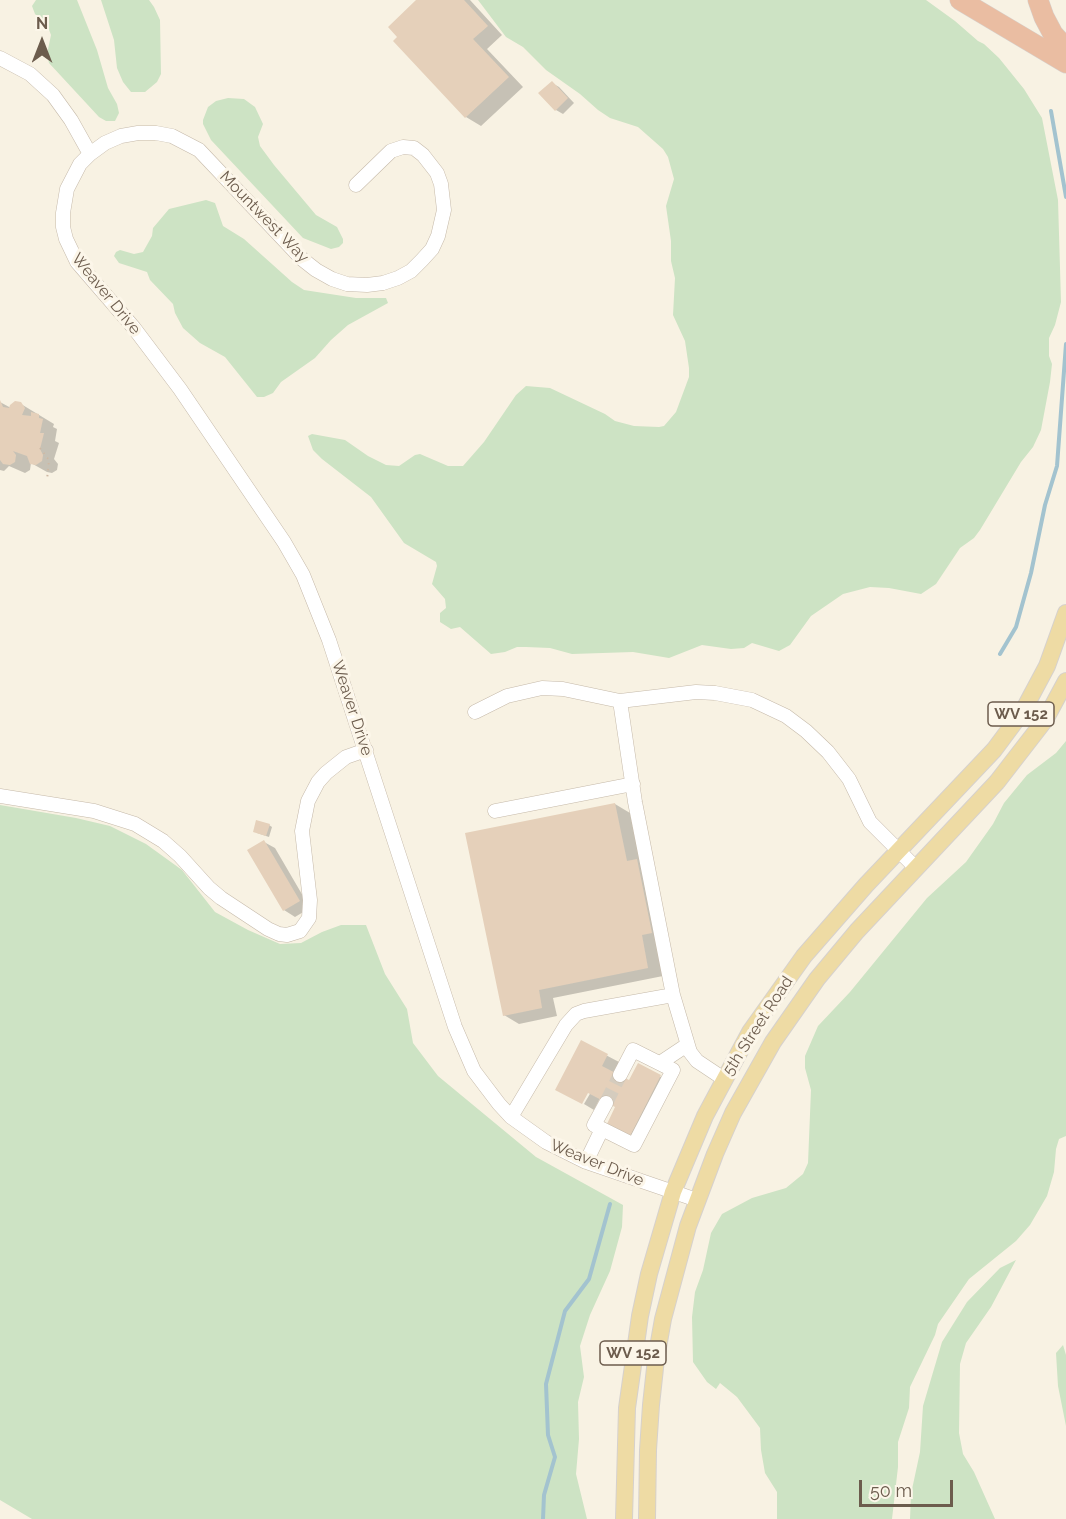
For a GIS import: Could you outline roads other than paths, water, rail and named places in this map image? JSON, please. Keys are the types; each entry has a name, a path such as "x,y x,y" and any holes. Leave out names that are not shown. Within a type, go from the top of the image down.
{"highway":[{"path":"960,0 1066,63"},
{"path":"1038,0 1053,34 1066,48"}],"main road":[{"name":"5th Street Road","path":"624,1519 625,1452 632,1363 649,1274 673,1192 705,1116 750,1032 804,956 866,885 994,750 1023,711 1047,666 1066,613"},
{"name":"5th Street Road","path":"647,1519 648,1450 656,1359 672,1279 697,1200 733,1113 773,1042 817,979 857,931 997,782 1045,720 1066,681"}],"street":[{"path":"0,58 30,74 53,95 71,120 90,154"},
{"name":"Mountwest Way","path":"90,154 105,143 121,136 138,133 172,136 199,150 302,259 332,279 347,284 367,285 383,283 411,271 432,249 438,236 444,210 441,184 430,163 414,148 403,147 391,151 356,185"},
{"name":"Weaver Drive","path":"90,154 72,176 64,201 63,227 70,251 85,273 134,328 163,365 284,542 303,575 315,602 366,750 458,1035 474,1071 493,1097 512,1117 546,1143 586,1162 697,1200"},
{"path":"475,712 507,696 534,689 563,689 620,701 677,693 715,693 752,700 786,716 828,752 849,780 870,822 916,868"},
{"path":"620,701 633,784 673,995 687,1045 697,1060 724,1079"},
{"path":"0,796 94,812 135,824 172,848 221,898 268,929 287,935 300,931 309,918 310,900 302,831 308,801 318,782 326,773 346,757 366,750"},
{"path":"495,811 633,784"},
{"path":"512,1117 566,1025 576,1014 673,995"},
{"path":"660,1064 687,1045"},
{"path":"606,1102 594,1125 634,1145 673,1070 633,1050 620,1075"},
{"path":"586,1162 602,1129"}],"waterway":[{"path":"1051,111 1066,197"},
{"path":"1000,654 1016,627 1031,573 1045,505 1057,466 1066,344"},
{"path":"543,1519 544,1495 555,1457 548,1435 546,1384 565,1311 589,1279 610,1204"}],"tunnel":[{"path":"606,1103 620,1075"}]}
